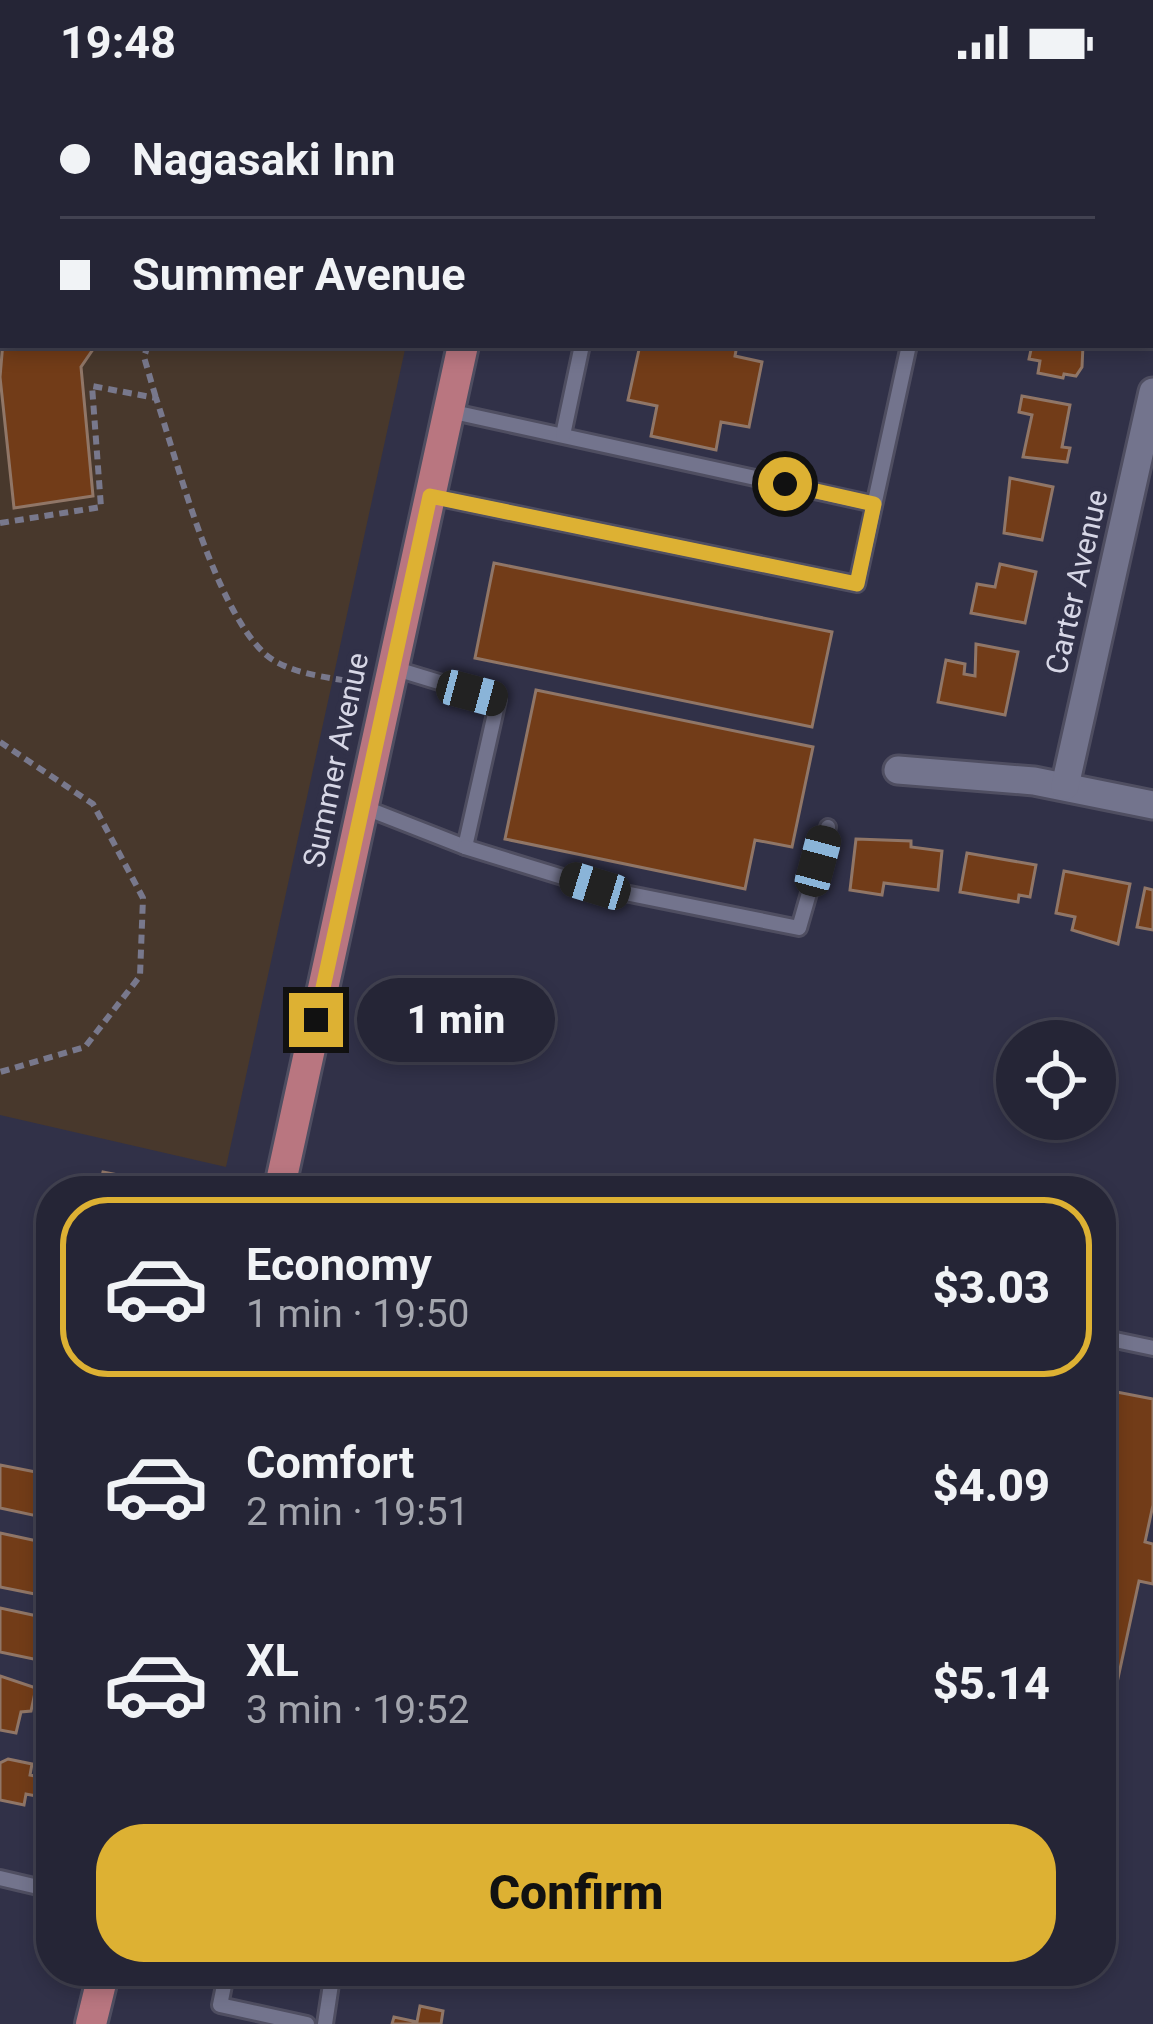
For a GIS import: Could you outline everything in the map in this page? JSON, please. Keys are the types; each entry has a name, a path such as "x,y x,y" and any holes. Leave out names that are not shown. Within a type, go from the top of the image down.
{"main road":[{"name":"Summer Avenue","path":"282,1176 462,348"},
{"path":"91,2024 100,1986"}],"street":[{"name":"Carter Avenue","path":"1064,786 1153,392"},
{"path":"898,770 1064,786 1153,805"}],"lane":[{"path":"563,435 581,348"},
{"path":"430,496 857,584 908,348"},
{"path":"449,411 874,504"},
{"path":"391,678 498,700 464,847"},
{"path":"363,807 464,847 595,886 799,928 827,827"},
{"path":"1116,1339 1153,1348"},
{"path":"0,1878 36,1886"},
{"path":"223,1986 220,2005 307,2024"},
{"path":"325,2024 331,1986"}],"path":[{"path":"147,348 144,357 155,398 232,610 266,656 318,676 391,678"},
{"path":"0,523 100,507 92,386 155,398"},
{"path":"0,742 93,804 143,898 140,976 85,1047 0,1072"}],"shaded area":[{"path":"0,348 405,348 226,1167 0,1115"}],"building":[{"path":"2,348 94,348 81,367 93,496 14,508 0,377"},
{"path":"639,348 736,348 735,356 762,362 749,427 721,422 716,450 651,436 657,406 628,400"},
{"path":"1031,348 1083,348 1082,367 1076,376 1038,373 1040,361 1029,359"},
{"path":"1022,396 1070,405 1062,447 1070,448 1067,462 1023,457 1032,415 1019,412"},
{"path":"1010,478 1053,487 1042,540 1004,533"},
{"path":"494,563 832,632 812,727 475,658"},
{"path":"1000,564 1036,572 1025,623 971,613 977,584 995,587"},
{"path":"976,644 1018,652 1005,715 938,702 946,660 965,664 964,674 975,676"},
{"path":"536,690 813,747 792,847 755,840 745,889 505,839"},
{"path":"856,839 911,841 911,847 942,851 938,890 884,883 882,895 850,890"},
{"path":"967,853 1036,865 1030,897 1019,895 1018,902 960,892"},
{"path":"1064,871 1130,884 1118,944 1072,930 1075,917 1056,913"},
{"path":"1145,888 1153,890 1153,930 1137,927"},
{"path":"1116,1392 1153,1399 1153,1505 1145,1542 1153,1544 1153,1584 1139,1581 1116,1688"},
{"path":"0,1465 36,1472 36,1516 0,1508"},
{"path":"0,1533 36,1541 36,1594 0,1587"},
{"path":"0,1608 36,1616 36,1660 0,1652"},
{"path":"0,1676 36,1688 31,1711 21,1712 16,1733 0,1730"},
{"path":"8,1759 32,1764 36,1796 26,1794 24,1805 0,1800 0,1763"},
{"path":"420,2006 443,2011 441,2024 392,2024 394,2017 417,2022"}],"route":[{"path":"316,1020 430,496 857,584 874,504 785,484"}]}
